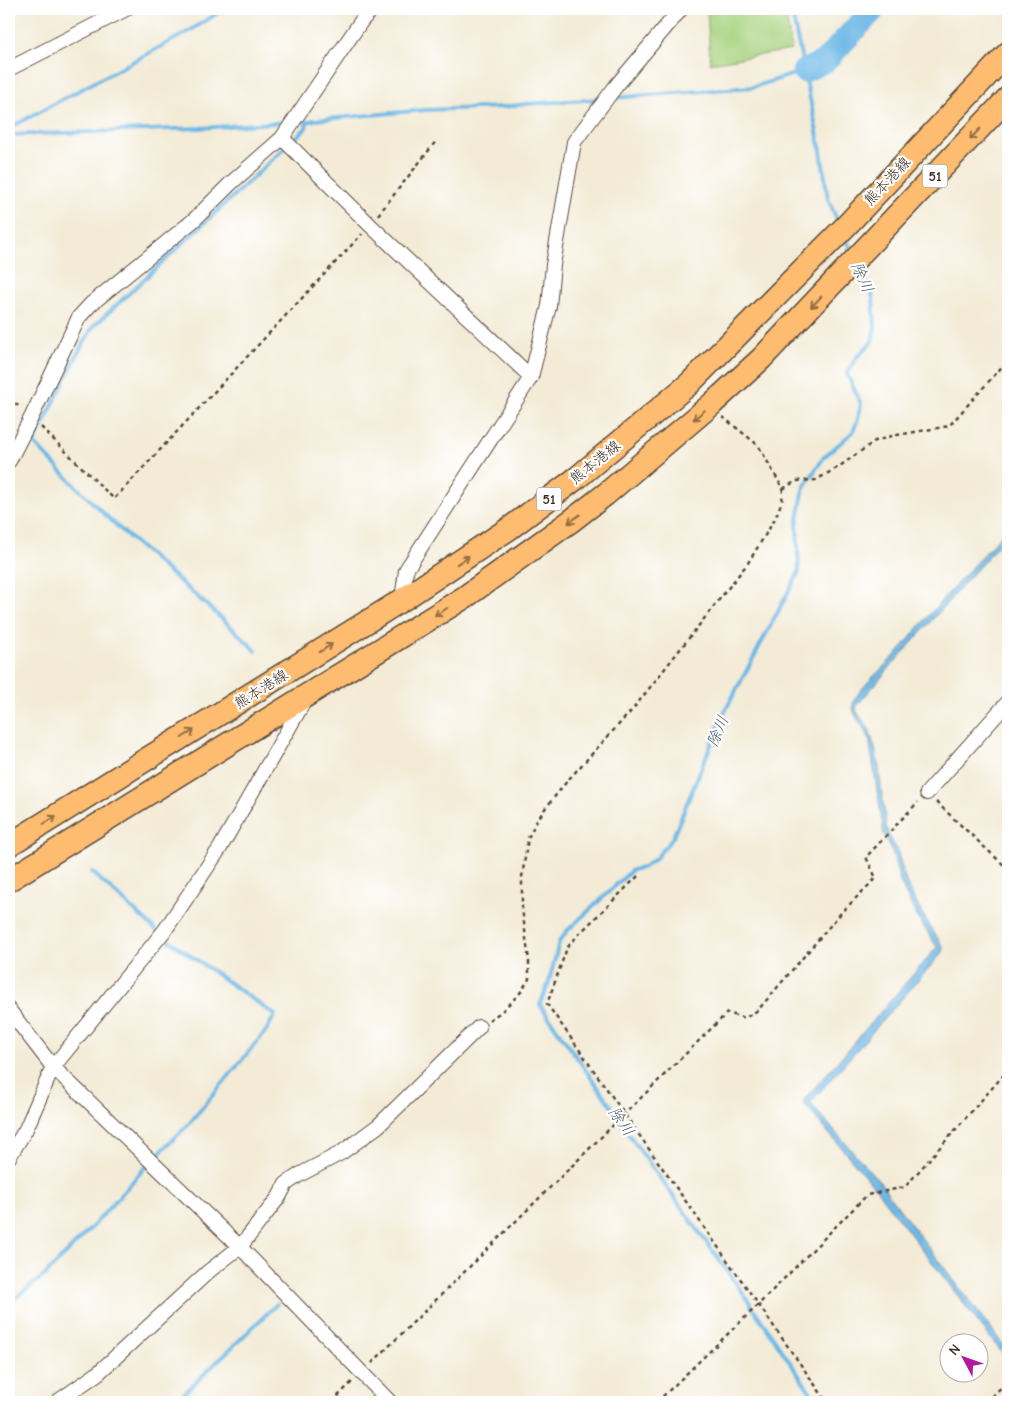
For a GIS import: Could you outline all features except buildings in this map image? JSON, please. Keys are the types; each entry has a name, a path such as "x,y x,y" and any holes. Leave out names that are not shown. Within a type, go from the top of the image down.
{"main road":[{"name":"熊本港線","path":"9,845 402,600 510,528 578,477 690,384 742,329 846,226 1008,53"},
{"name":"熊本港線","path":"9,880 465,597 606,494 712,404 767,352 1008,98"},
{"path":"742,329 767,352"}],"street":[{"path":"9,69 126,9"},
{"path":"9,461 79,317 91,304 194,220 230,184 282,138 362,20 372,9"},
{"path":"402,600 406,570 531,377 549,306 553,265 574,142 616,86 681,9"},
{"path":"282,138 370,225 531,377"},
{"path":"9,1157 26,1128 53,1067 164,930 220,848 308,696"},
{"path":"927,793 1008,702"},
{"path":"9,1010 53,1067 240,1247 390,1402"},
{"path":"57,1402 97,1374 209,1271 240,1247 286,1184 341,1153 378,1126 480,1027"}],"path":[{"path":"31,418 114,499 370,225 438,140"},
{"path":"783,489 796,482 816,480 840,466 875,441 892,436 949,426 1008,360"},
{"path":"480,1027 501,1012 520,993 529,979 529,960 522,908 522,877 528,838 535,824 568,780 633,709 748,563 775,519 782,501 783,489 758,445 724,418 712,404"},
{"path":"332,1402 727,1013 745,1018 758,1010 841,913 876,878 866,858 927,793 1008,869"},
{"path":"638,876 578,934 567,948 547,1004 827,1402"},
{"path":"657,1402 867,1195 905,1187 1008,1070"},
{"path":"986,1402 1008,1381"}],"green space":[{"path":"707,9 785,9 792,50 710,63"}],"water":[{"path":"1008,527 1008,534 857,705 856,710 869,729 875,748 889,837 897,849 906,882 921,912 944,948 943,952 810,1103 885,1188 1008,1351 1008,1361 990,1338 990,1334 987,1334 878,1191 803,1103 937,947 915,913 900,882 892,851 884,835 869,738 856,717 853,704 855,698 866,684 900,650"}],"waterway":[{"path":"9,128 188,32 224,9"},
{"name":"除川","path":"791,9 821,151 828,199 838,222"},
{"name":"除川","path":"804,71 825,61 874,9"},
{"path":"611,98 753,87 804,71"},
{"path":"298,121 307,122 425,110 505,107 602,99"},
{"path":"9,135 200,128 288,122"},
{"path":"256,651 113,522 34,443 92,328 306,128 307,122"},
{"name":"除川","path":"845,237 852,251"},
{"name":"除川","path":"814,1402 811,1393 736,1283 624,1128 616,1113 540,1005 549,982 559,942 567,931 632,870 644,867 656,858 673,837 724,713 799,572 797,525 804,487 824,457 853,432 861,404 847,374 856,358 872,342 875,327 873,297 859,267"},
{"path":"92,872 159,933"},
{"path":"153,1159 188,1125 266,1031 275,1015 164,937"},
{"path":"9,1303 45,1275 93,1226 148,1164"},
{"path":"175,1402 277,1304"}]}
